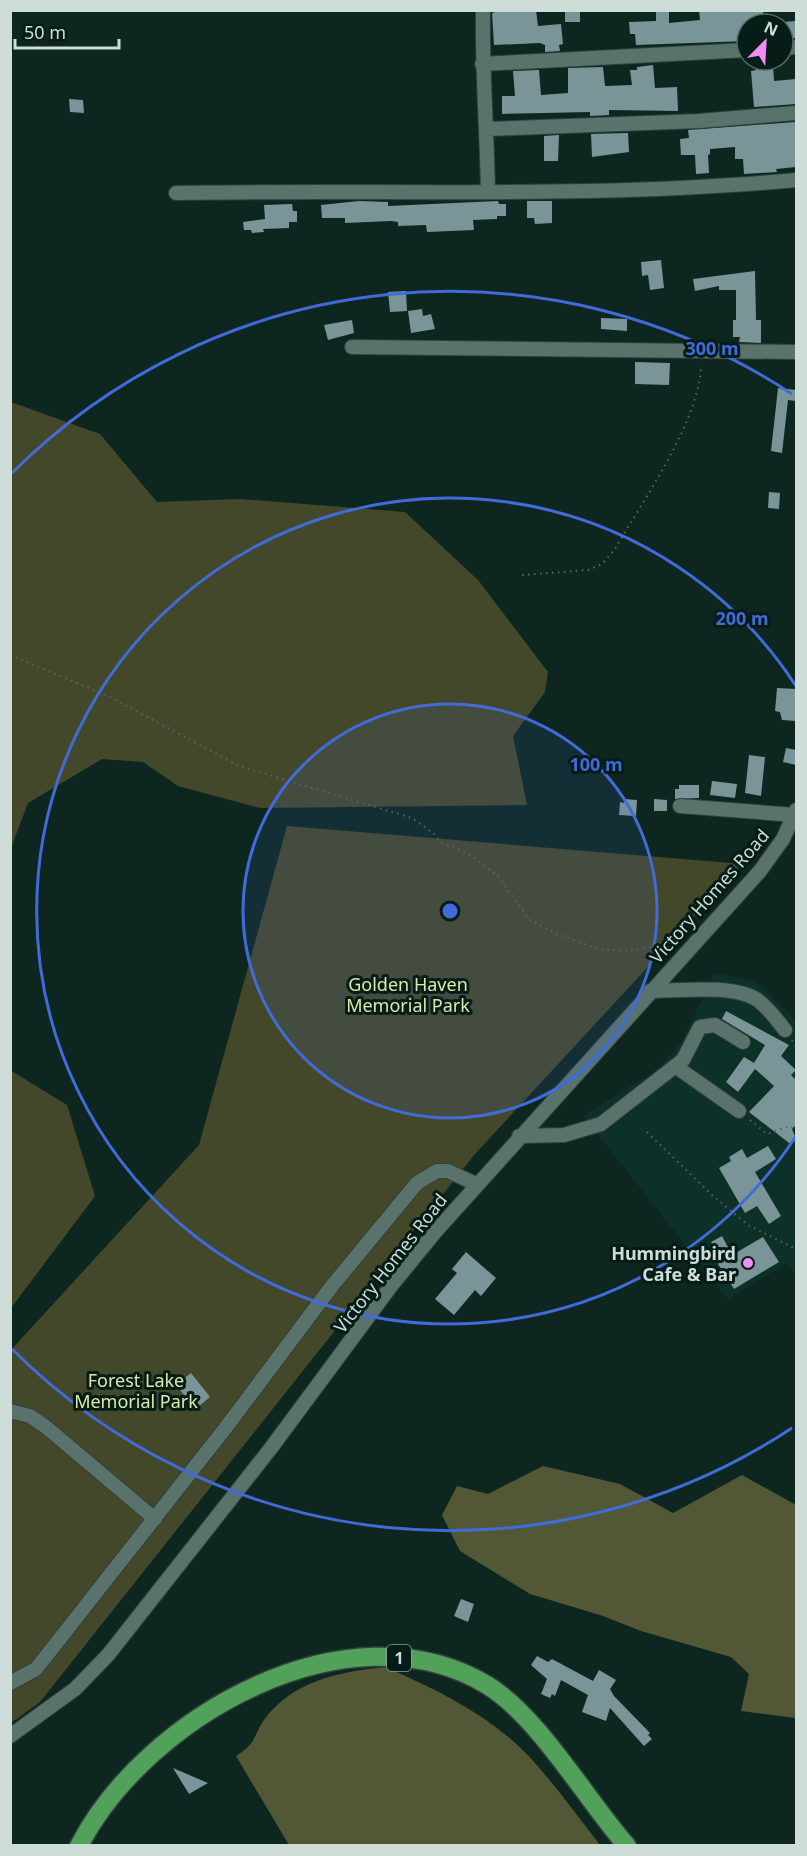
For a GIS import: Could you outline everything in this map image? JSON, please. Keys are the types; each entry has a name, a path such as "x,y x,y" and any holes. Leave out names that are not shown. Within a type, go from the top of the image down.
{"highway":[{"name":"1","path":"80,1845 103,1808 127,1779 155,1753 231,1698 262,1682 300,1669 349,1657 412,1659 464,1673 509,1702 540,1735 627,1845"}],"street":[{"path":"483,10 482,64 487,129 488,192"},
{"path":"482,64 735,51"},
{"path":"487,129 699,121 796,113"},
{"path":"176,193 290,190 488,192 718,187 796,180"},
{"path":"352,347 796,352"},
{"path":"680,806 796,813"},
{"name":"Victory Homes Road","path":"10,1736 75,1689 108,1655 271,1448 391,1286 476,1184 694,941 760,871 783,839 796,813"},
{"path":"650,991 719,991 743,994 764,1005 785,1030"},
{"path":"519,1136 564,1135 601,1124 682,1060 690,1040 700,1027 715,1025 743,1042"},
{"path":"675,1066 739,1110"},
{"path":"10,1683 36,1669 155,1519 332,1286 417,1183 437,1171 448,1171 476,1184"},
{"path":"10,1411 30,1416 46,1427 155,1519"}],"path":[{"path":"522,575 588,570 602,564 615,549 691,413 701,380 702,350"},
{"path":"10,655 108,696 239,766 412,818 433,833 442,843 467,853 498,876 530,919 579,944 598,949 624,951 648,948 678,938 694,941"},
{"path":"739,1110 762,1132 774,1132 789,1126 796,1130"},
{"path":"647,1132 712,1195 748,1225 796,1249"}],"shaded area":[{"path":"714,973 756,981 790,1014 796,1025 796,1274 787,1263 728,1299 583,1116 656,1070 681,1043"},
{"path":"543,1466 620,1484 673,1513 742,1475 796,1505 796,1718 741,1711 749,1674 731,1657 641,1631 603,1616 530,1594 460,1551 442,1515 457,1486 488,1494"},
{"path":"385,1667 446,1696 502,1732 535,1763 600,1845 289,1845 236,1756 251,1744 264,1720 276,1706 303,1687 335,1675"}],"green space":[{"path":"11,402 100,434 157,502 240,499 405,512 478,580 548,672 545,692 513,736 527,805 260,808 178,786 143,762 102,759 28,803 11,848"},
{"path":"287,826 743,864 475,1154 40,1702 11,1723 10,1351 199,1145"},
{"path":"10,1070 67,1105 95,1196 11,1308"}],"building":[{"path":"502,10 536,10 538,26 561,24 563,44 559,45 560,51 545,52 545,45 540,43 494,45 492,13"},
{"path":"565,10 580,10 580,22 565,22"},
{"path":"656,10 669,10 669,23 700,20 699,10 763,10 763,12 735,12 735,41 636,45 635,34 630,34 629,22 656,21"},
{"path":"653,65 655,88 677,87 678,111 609,110 609,115 590,116 590,112 502,114 502,96 515,96 513,71 539,70 541,95 568,93 568,68 603,67 605,86 632,85 630,70"},
{"path":"751,72 773,72 774,81 796,79 796,104 754,107"},
{"path":"69,99 83,100 84,113 70,112"},
{"path":"796,122 796,167 776,169 777,172 744,174 743,159 735,159 735,147 710,149 709,173 696,174 695,155 681,155 680,139 689,138 688,130"},
{"path":"628,133 629,152 592,157 591,134"},
{"path":"559,135 558,161 544,161 544,136"},
{"path":"359,201 388,202 388,206 498,201 499,204 506,204 506,216 497,216 497,219 473,220 474,230 427,232 426,225 398,226 398,222 391,221 345,223 345,218 322,218 321,205"},
{"path":"527,201 552,201 552,223 535,224 534,218 527,218"},
{"path":"292,204 293,211 297,211 297,222 289,222 289,228 263,229 264,232 252,233 251,230 244,230 243,222 265,219 264,205"},
{"path":"661,260 664,288 650,290 648,275 642,276 641,262"},
{"path":"755,271 756,320 761,320 761,343 739,342 740,337 733,337 733,320 736,320 736,290 719,290 719,286 695,291 693,279"},
{"path":"406,291 407,311 390,312 388,292"},
{"path":"422,309 423,316 431,314 435,329 411,333 408,311"},
{"path":"601,318 627,319 627,331 601,329"},
{"path":"352,320 354,333 328,340 324,325"},
{"path":"635,362 670,363 669,385 635,384"},
{"path":"778,388 796,390 796,401 788,400 782,453 771,451"},
{"path":"769,492 780,493 779,509 768,508"},
{"path":"777,688 796,689 796,721 782,720 780,712 775,711"},
{"path":"786,748 796,750 796,765 783,762"},
{"path":"749,755 765,757 761,796 745,793"},
{"path":"712,781 737,784 735,798 710,795"},
{"path":"679,785 699,785 699,798 675,799 675,789 679,789"},
{"path":"624,799 637,800 636,816 619,815 620,802 624,803"},
{"path":"654,799 667,800 667,811 654,811"},
{"path":"726,1011 789,1045 781,1056 796,1070 791,1075 796,1080 796,1125 792,1129 796,1139 789,1143 749,1112 774,1086 755,1069 738,1092 726,1082 744,1057 754,1063 765,1045 722,1019"},
{"path":"768,1146 776,1159 755,1172 781,1216 769,1224 757,1206 745,1213 719,1168 731,1161 729,1157 742,1149 747,1158"},
{"path":"722,1236 732,1255 763,1237 779,1262 734,1289 718,1264 722,1261 711,1242"},
{"path":"466,1252 496,1278 481,1296 475,1290 454,1315 435,1299 457,1273 452,1269"},
{"path":"191,1373 210,1397 199,1406 191,1396 187,1399 180,1390 185,1386 181,1381"},
{"path":"461,1599 474,1604 468,1622 454,1616"},
{"path":"537,1656 548,1662 552,1659 593,1681 599,1670 616,1680 610,1689 614,1696 650,1733 648,1735 652,1739 644,1746 610,1708 606,1721 582,1712 588,1695 561,1680 555,1696 552,1694 550,1698 541,1694 547,1679 531,1665"},
{"path":"173,1768 208,1783 189,1794"}],"place":[{"name":"Hummingbird Cafe & Bar","path":"748,1263"}],"park label":[{"name":"Golden Haven Memorial Park","path":"408,994"},
{"name":"Forest Lake Memorial Park","path":"136,1390"}]}
